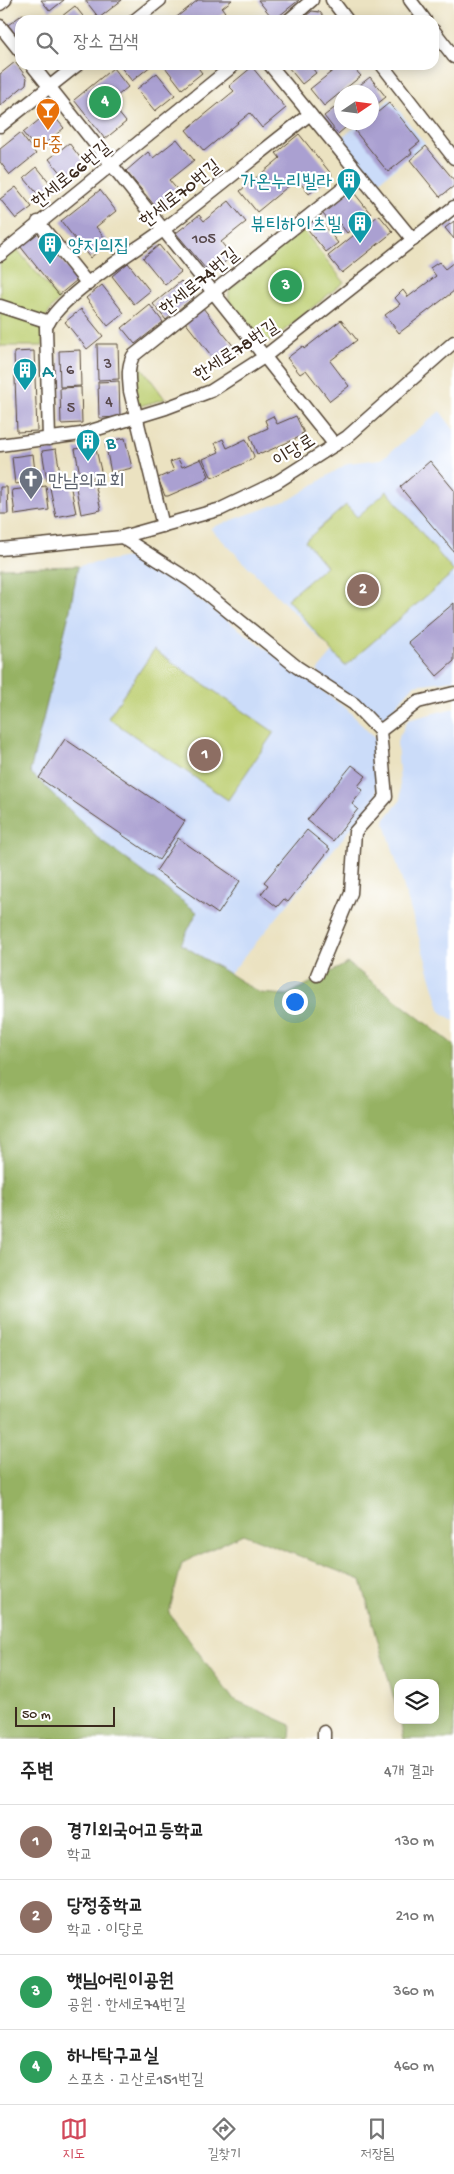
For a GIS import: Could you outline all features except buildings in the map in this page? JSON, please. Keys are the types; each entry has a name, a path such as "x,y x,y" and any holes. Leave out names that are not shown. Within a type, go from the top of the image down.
{"street":[{"path":"0,4 5,0"},
{"path":"140,15 160,0"},
{"path":"294,15 312,0"},
{"path":"332,0 343,15"},
{"path":"410,0 421,15"},
{"path":"0,26 15,45"},
{"path":"439,38 454,57"},
{"path":"36,70 335,445"},
{"path":"0,126 71,70"},
{"name":"한세로66번길","path":"0,255 38,222 228,70"},
{"path":"274,70 413,240"},
{"path":"386,70 454,158"},
{"name":"한세로70번길","path":"49,322 64,303 163,229 310,114"},
{"name":"한세로74번길","path":"163,526 136,418 128,376 132,356 360,175"},
{"name":"한세로78번길","path":"0,445 81,434 136,418 212,391 264,357 454,207"},
{"path":"38,222 88,284"},
{"path":"0,306 49,322 46,327 50,439"},
{"name":"이당로","path":"0,549 122,537 221,509 277,482 335,445 379,410 454,342"},
{"path":"122,537 191,581 297,667 354,704 380,731 386,797 355,832 351,893 316,975"},
{"path":"380,731 418,702 454,693"}],"shaded area":[{"path":"390,99 425,144 377,183 341,138 352,130 379,130 379,108"},
{"path":"440,411 454,430 454,680 414,685 381,722 317,671 333,652 210,528 291,499 348,463 382,459"},
{"path":"139,555 347,709 375,739 377,797 230,974 181,944 102,841 30,772 70,610 78,566"},
{"path":"454,708 454,1021 441,1012 384,820 401,800 397,741 408,720"}],"green space":[{"path":"303,230 344,282 271,341 259,339 229,301 229,290"},
{"path":"16,248 59,300 45,321 43,346 0,346 0,261"},
{"path":"138,362 165,399 136,407 133,369"},
{"path":"387,491 454,572 345,666 287,599 326,566 305,541 346,505 357,517"},
{"path":"78,566 70,610 30,772 102,841 197,912 181,944 260,993 287,995 348,963 454,1045 454,1739 404,1739 401,1724 439,1724 439,1679 394,1679 394,1699 361,1580 243,1534 182,1563 169,1613 233,1699 291,1725 290,1739 0,1739 0,568"},
{"path":"154,650 274,732 228,800 108,718"}],"place":[{"name":"하나탁구교실","path":"105,102"},
{"name":"마중","path":"48,131"},
{"name":"가온누리빌라","path":"349,201"},
{"name":"뷰티하이츠빌","path":"360,244"},
{"name":"양지의집","path":"50,265"},
{"name":"햇님어린이공원","path":"286,286"},
{"name":"A","path":"25,391"},
{"name":"B","path":"88,462"},
{"name":"만남의교회","path":"31,500"},
{"name":"당정중학교","path":"363,590"},
{"name":"경기외국어고등학교","path":"205,755"}]}
